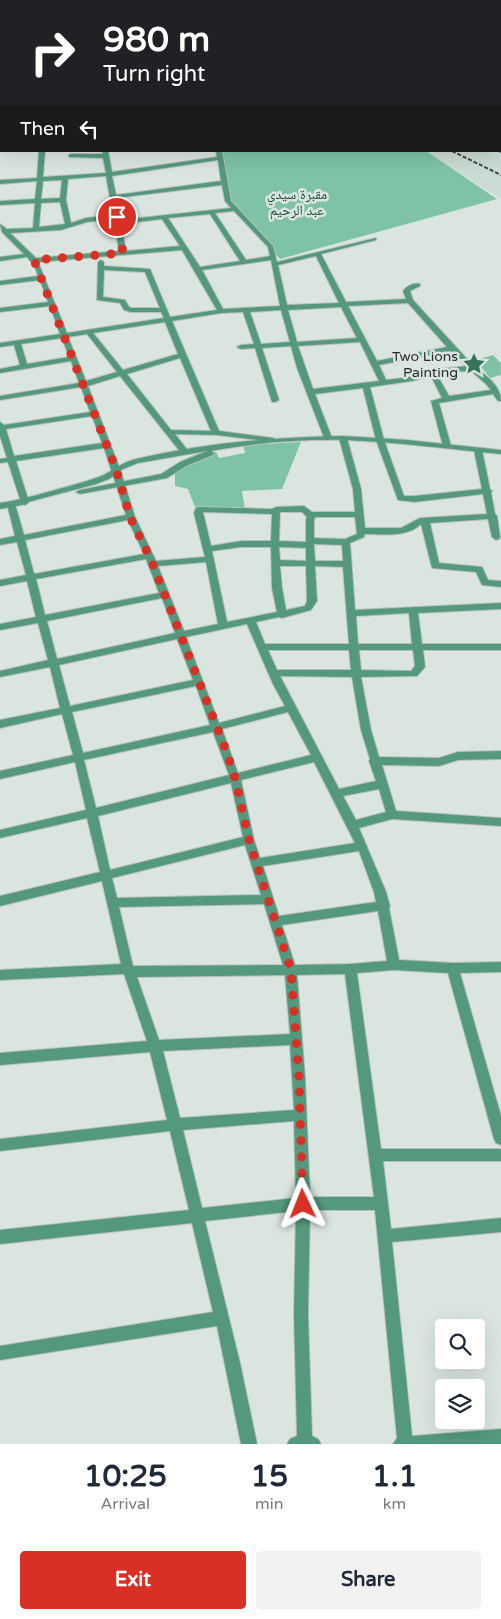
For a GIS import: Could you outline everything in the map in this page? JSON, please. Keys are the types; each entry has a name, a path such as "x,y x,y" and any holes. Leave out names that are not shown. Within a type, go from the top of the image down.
{"street":[{"path":"36,229 42,152"},
{"path":"71,156 105,153 123,253"},
{"path":"0,182 109,174 220,155 223,183 228,201 267,241 273,252 284,307 294,344 328,438"},
{"path":"65,177 62,200 69,226"},
{"path":"113,196 223,183"},
{"path":"0,203 62,200"},
{"path":"3,233 69,226 83,221 164,217 235,209"},
{"path":"210,211 244,262"},
{"path":"164,217 198,269 221,311"},
{"path":"3,233 31,257 116,469 130,517 151,560 217,727 235,778 249,840 291,970 297,1039 303,1204 301,1314 304,1444"},
{"path":"198,269 318,254 374,239"},
{"path":"0,259 185,248"},
{"path":"141,252 182,355 216,433"},
{"path":"103,254 100,268 99,299 123,301 128,310 164,310"},
{"path":"318,254 384,383"},
{"path":"100,268 148,270"},
{"path":"0,283 40,278"},
{"path":"418,285 406,291 410,301 464,361 475,368 501,399"},
{"path":"0,345 63,337 221,311 410,301"},
{"path":"0,310 50,304"},
{"path":"246,309 275,400"},
{"path":"89,332 170,432 181,453 183,464"},
{"path":"241,347 362,340"},
{"path":"17,343 24,367"},
{"path":"374,364 453,348"},
{"path":"0,398 82,384 182,355"},
{"path":"0,371 72,359"},
{"path":"310,392 412,379 432,372 475,368"},
{"path":"432,372 446,398"},
{"path":"366,385 380,440 401,498 414,499 488,491"},
{"path":"447,446 435,402 446,398 496,391"},
{"path":"93,414 0,426 11,459 15,503 21,538 79,759 128,969 155,1046 221,1318 249,1444 244,1444"},
{"path":"170,432 216,433 273,440"},
{"path":"207,548 241,544 346,542 356,539 361,535 357,489 343,438"},
{"path":"15,503 93,482 116,469 136,461 236,444 273,440 343,438 501,452"},
{"path":"0,461 105,444"},
{"path":"15,503 164,476 183,464 236,444"},
{"path":"478,450 496,537"},
{"path":"0,674 180,635 251,622 282,615 304,610 311,605 309,564 311,516 304,509 278,508 276,512 275,563 282,615"},
{"path":"223,627 210,560 198,513 199,510 276,512"},
{"path":"311,516 318,514 360,515"},
{"path":"361,531 406,530 416,528 420,521 493,516"},
{"path":"0,542 130,517"},
{"path":"425,521 435,566 479,569 486,583 501,584"},
{"path":"346,542 356,673 366,730 392,815"},
{"path":"0,583 151,560 210,560"},
{"path":"275,563 348,564"},
{"path":"0,627 164,595"},
{"path":"350,613 501,606"},
{"path":"274,674 414,674 419,671 420,667 413,611"},
{"path":"251,622 274,674 316,758 353,824 380,892 394,965"},
{"path":"262,647 501,647"},
{"path":"0,724 66,708 199,682"},
{"path":"0,775 79,759 291,708"},
{"path":"374,761 439,762 458,756 501,755"},
{"path":"0,834 316,758"},
{"path":"336,794 382,784"},
{"path":"353,824 392,815 501,822"},
{"path":"0,901 249,840"},
{"path":"256,862 361,846"},
{"path":"112,903 268,899"},
{"path":"276,921 384,906"},
{"path":"0,975 128,969 134,972 350,969 394,965 453,968 501,967"},
{"path":"453,968 501,1139"},
{"path":"350,969 382,1203 405,1444"},
{"path":"0,1059 155,1046 297,1039"},
{"path":"0,1146 174,1125 300,1115"},
{"path":"375,1155 501,1155"},
{"path":"0,1236 303,1204 382,1203"},
{"path":"385,1236 501,1225"},
{"path":"0,1353 221,1318"},
{"path":"401,1444 501,1437"}],"shaded area":[{"path":"427,152 501,153 501,199"}],"green space":[{"name":"مقبرة سيدي عبد الرحيم","path":"221,152 427,152 497,199 280,259 228,201"},
{"path":"493,355 501,363 501,375 490,378 479,364 480,359"},
{"path":"301,442 282,489 242,491 245,510 195,507 188,489 175,486 175,468 216,452 219,458 245,453 243,445"}],"railway":[{"path":"454,152 501,175"}],"place":[{"name":"Two Lions Painting","path":"474,364"}],"route":[{"path":"117,217 123,253 34,260 116,469 130,517 151,560 226,750 235,778 249,840 276,918 291,970 299,1078 303,1204"}]}
